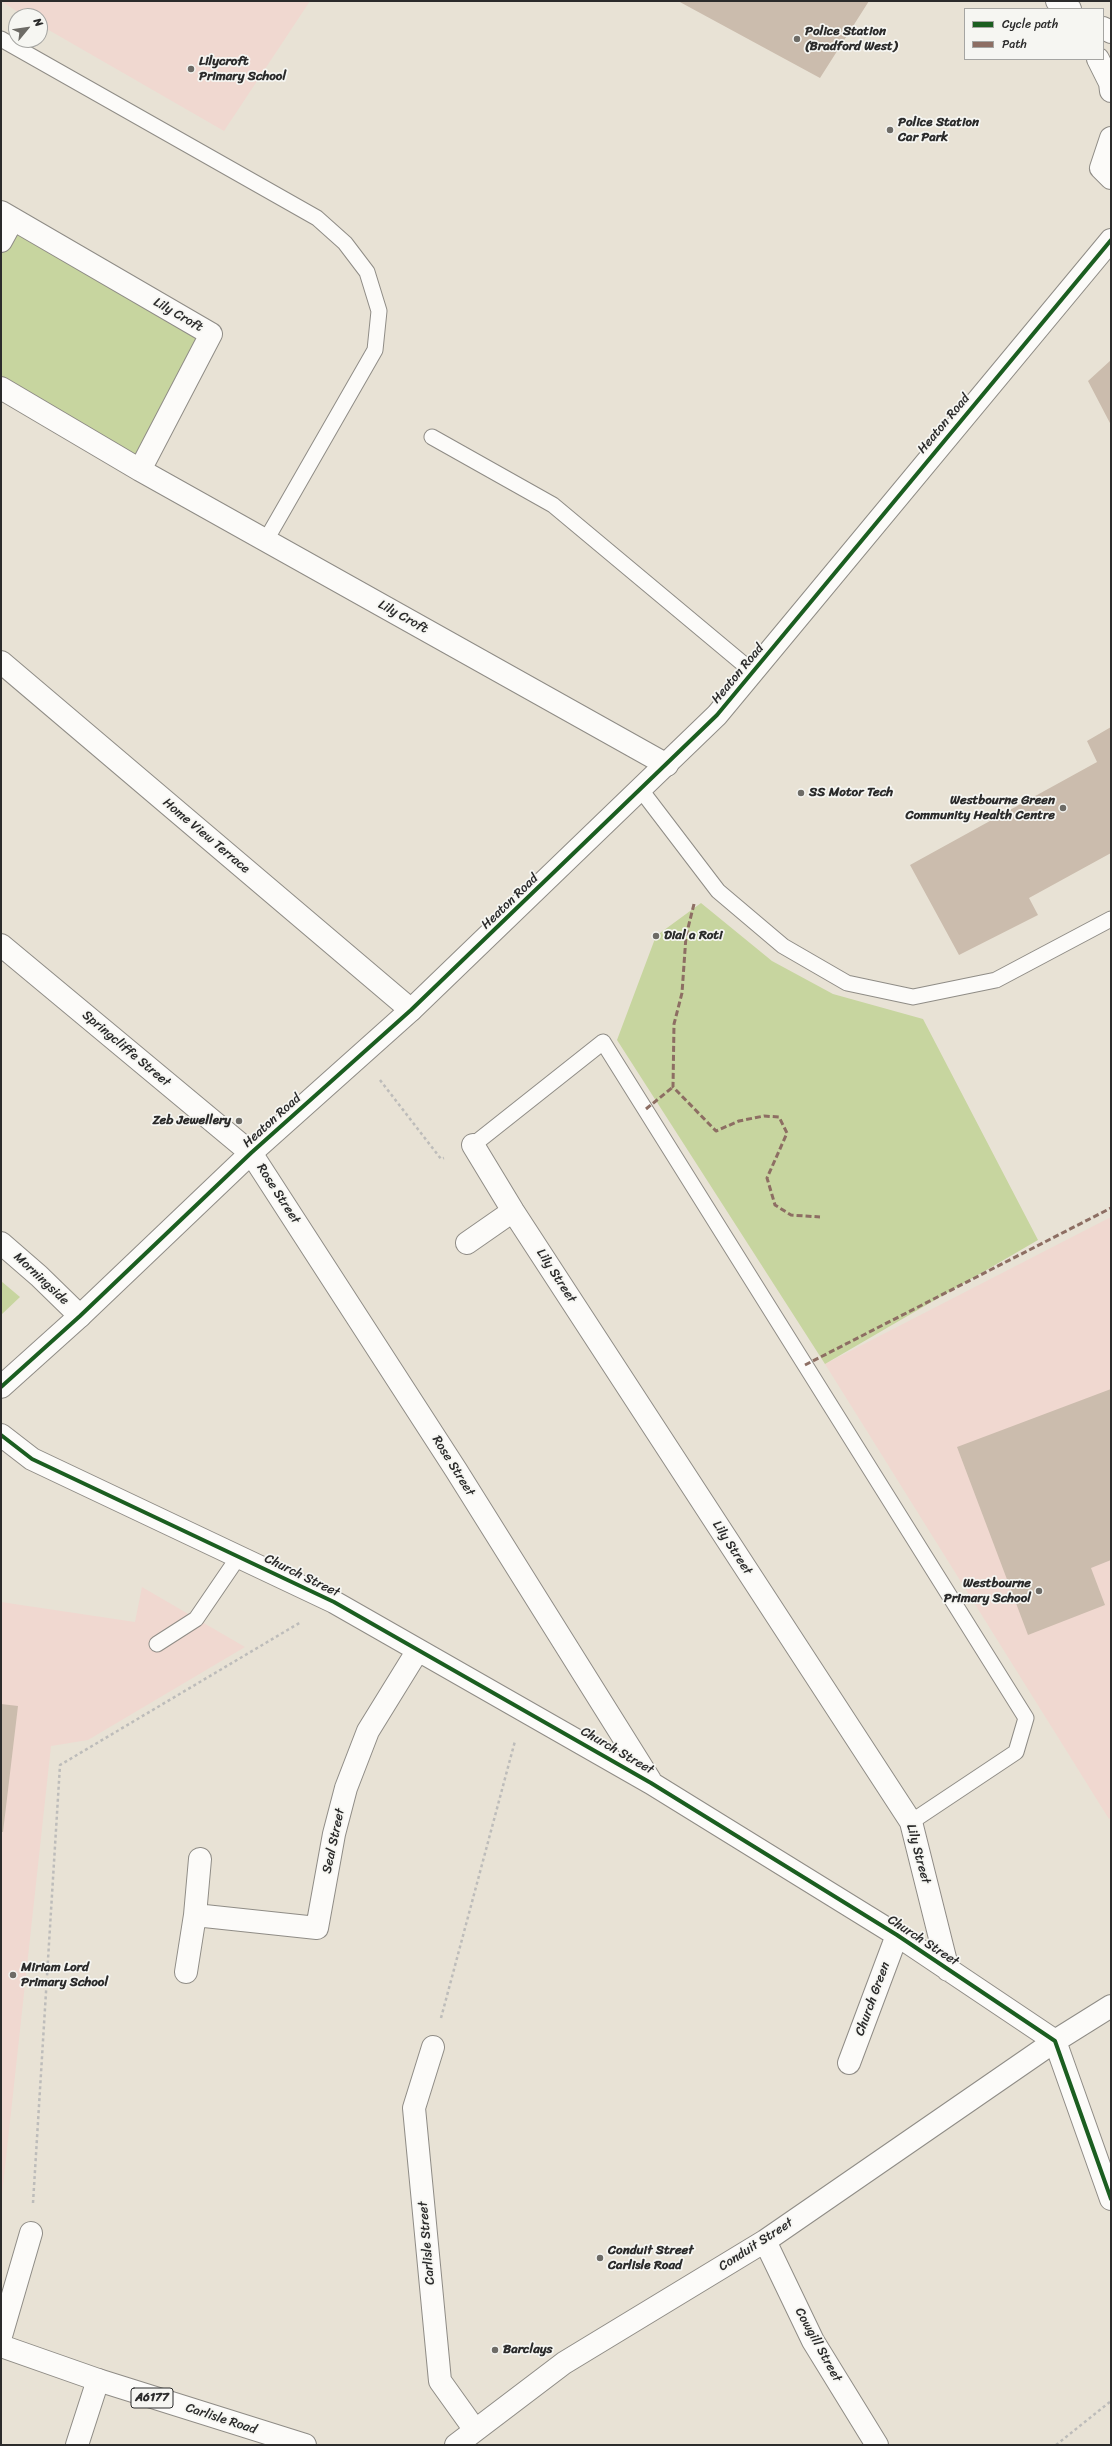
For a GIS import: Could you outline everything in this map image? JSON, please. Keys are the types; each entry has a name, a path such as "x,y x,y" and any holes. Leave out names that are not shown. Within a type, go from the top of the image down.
{"street":[{"path":"1098,60 1110,83 1111,91"},
{"path":"1111,138 1101,168 1111,178"},
{"name":"Lily Croft","path":"1,241 7,215 211,334 140,470"},
{"name":"Heaton Road","path":"1,1387 80,1316 251,1153 411,1010 667,765 717,715 1111,240"},
{"name":"Lily Croft","path":"1,388 140,470 667,765"},
{"name":"Home View Terrace","path":"1,662 411,1010"},
{"name":"Springcliffe Street","path":"1,945 251,1153"},
{"name":"Lily Street","path":"473,1145 513,1211 910,1822 948,1970"},
{"name":"Rose Street","path":"251,1153 456,1470 651,1783"},
{"path":"467,1243 513,1211"},
{"name":"Morningside","path":"1,1243 39,1276 80,1316"},
{"name":"Church Street","path":"1,1435 32,1458 334,1602 651,1783 897,1935 1055,2041"},
{"name":"Seal Street","path":"195,1915 316,1928 334,1834 346,1788 368,1731 418,1650"},
{"path":"186,1972 195,1915 200,1859"},
{"name":"Church Green","path":"850,2064 897,1935"},
{"name":"Conduit Street","path":"456,2445 564,2363 764,2241 1055,2041 1111,2006"},
{"path":"1055,2041 1111,2199"},
{"name":"Carlisle Street","path":"433,2047 414,2108 440,2381 475,2430"},
{"path":"1,2336 31,2234"},
{"name":"Cowgill Street","path":"764,2241 813,2341 877,2445"},
{"name":"Carlisle Road","path":"1,2346 98,2380 305,2445"},
{"path":"77,2445 98,2380"}],"lane":[{"path":"1,39 317,218 345,242 367,272 379,311 375,350 266,540"},
{"path":"432,438 553,505 753,672"},
{"path":"641,790 718,891 783,946 847,983 914,997 996,980 1111,919"},
{"path":"473,1145 603,1042 1026,1718 1016,1752 910,1822"},
{"path":"156,1644 196,1619 239,1556"}],"path":[{"path":"360,1055 441,1159"},
{"path":"31,2234 60,1765 334,1602"},
{"path":"433,2047 523,1710"},
{"path":"1056,2445 1111,2401"}],"shaded area":[{"name":"Lilycroft Primary School","path":"1,1 310,1 224,131 48,30 48,8 12,8"},
{"name":"Westbourne Primary School","path":"1111,1217 1111,1818 1109,1819 825,1364"},
{"name":"Miriam Lord Primary School","path":"142,1587 245,1647 88,1740 51,1746 1,2204 1,1602 135,1622"}],"green space":[{"path":"1,212 211,334 140,470 1,388"},
{"path":"701,903 772,961 833,994 923,1019 1038,1240 825,1364 617,1040 656,936"},
{"path":"1,1281 20,1297 1,1315"}],"building":[{"name":"Police Station (Bradford West)","path":"678,1 869,1 820,78"},
{"path":"1111,360 1111,425 1088,381"},
{"name":"Westbourne Green Community Health Centre","path":"1111,727 1111,853 1029,898 1038,915 959,955 910,865 1097,762 1087,741"},
{"path":"1111,1389 1111,1560 1091,1568 1105,1605 1028,1635 957,1447"},
{"path":"1,1704 18,1706 3,1832 1,1832"}],"marked path":[{"path":"694,904 686,936 682,993 674,1024 673,1087 716,1131 739,1121 764,1116 779,1117 787,1133 767,1178 775,1205 791,1215 820,1217"},
{"path":"646,1109 673,1087"},
{"path":"805,1365 1111,1208"}],"cycle path":[{"path":"1,1387 80,1316 251,1153 411,1010 717,715 1111,240"},
{"path":"1,1435 32,1459 334,1602 651,1783 897,1935 1055,2041 1111,2199"}],"place":[{"name":"Police Station (Bradford West)","path":"797,39"},
{"name":"Lilycroft Primary School","path":"191,69"},
{"name":"Police Station Car Park","path":"890,130"},
{"name":"SS Motor Tech","path":"801,793"},
{"name":"Westbourne Green Community Health Centre","path":"1063,808"},
{"name":"Dial a Roti","path":"656,936"},
{"name":"Zeb Jewellery","path":"239,1121"},
{"name":"Westbourne Primary School","path":"1039,1591"},
{"name":"Miriam Lord Primary School","path":"13,1975"},
{"name":"Conduit Street Carlisle Road","path":"600,2258"},
{"name":"Barclays","path":"495,2350"}]}
